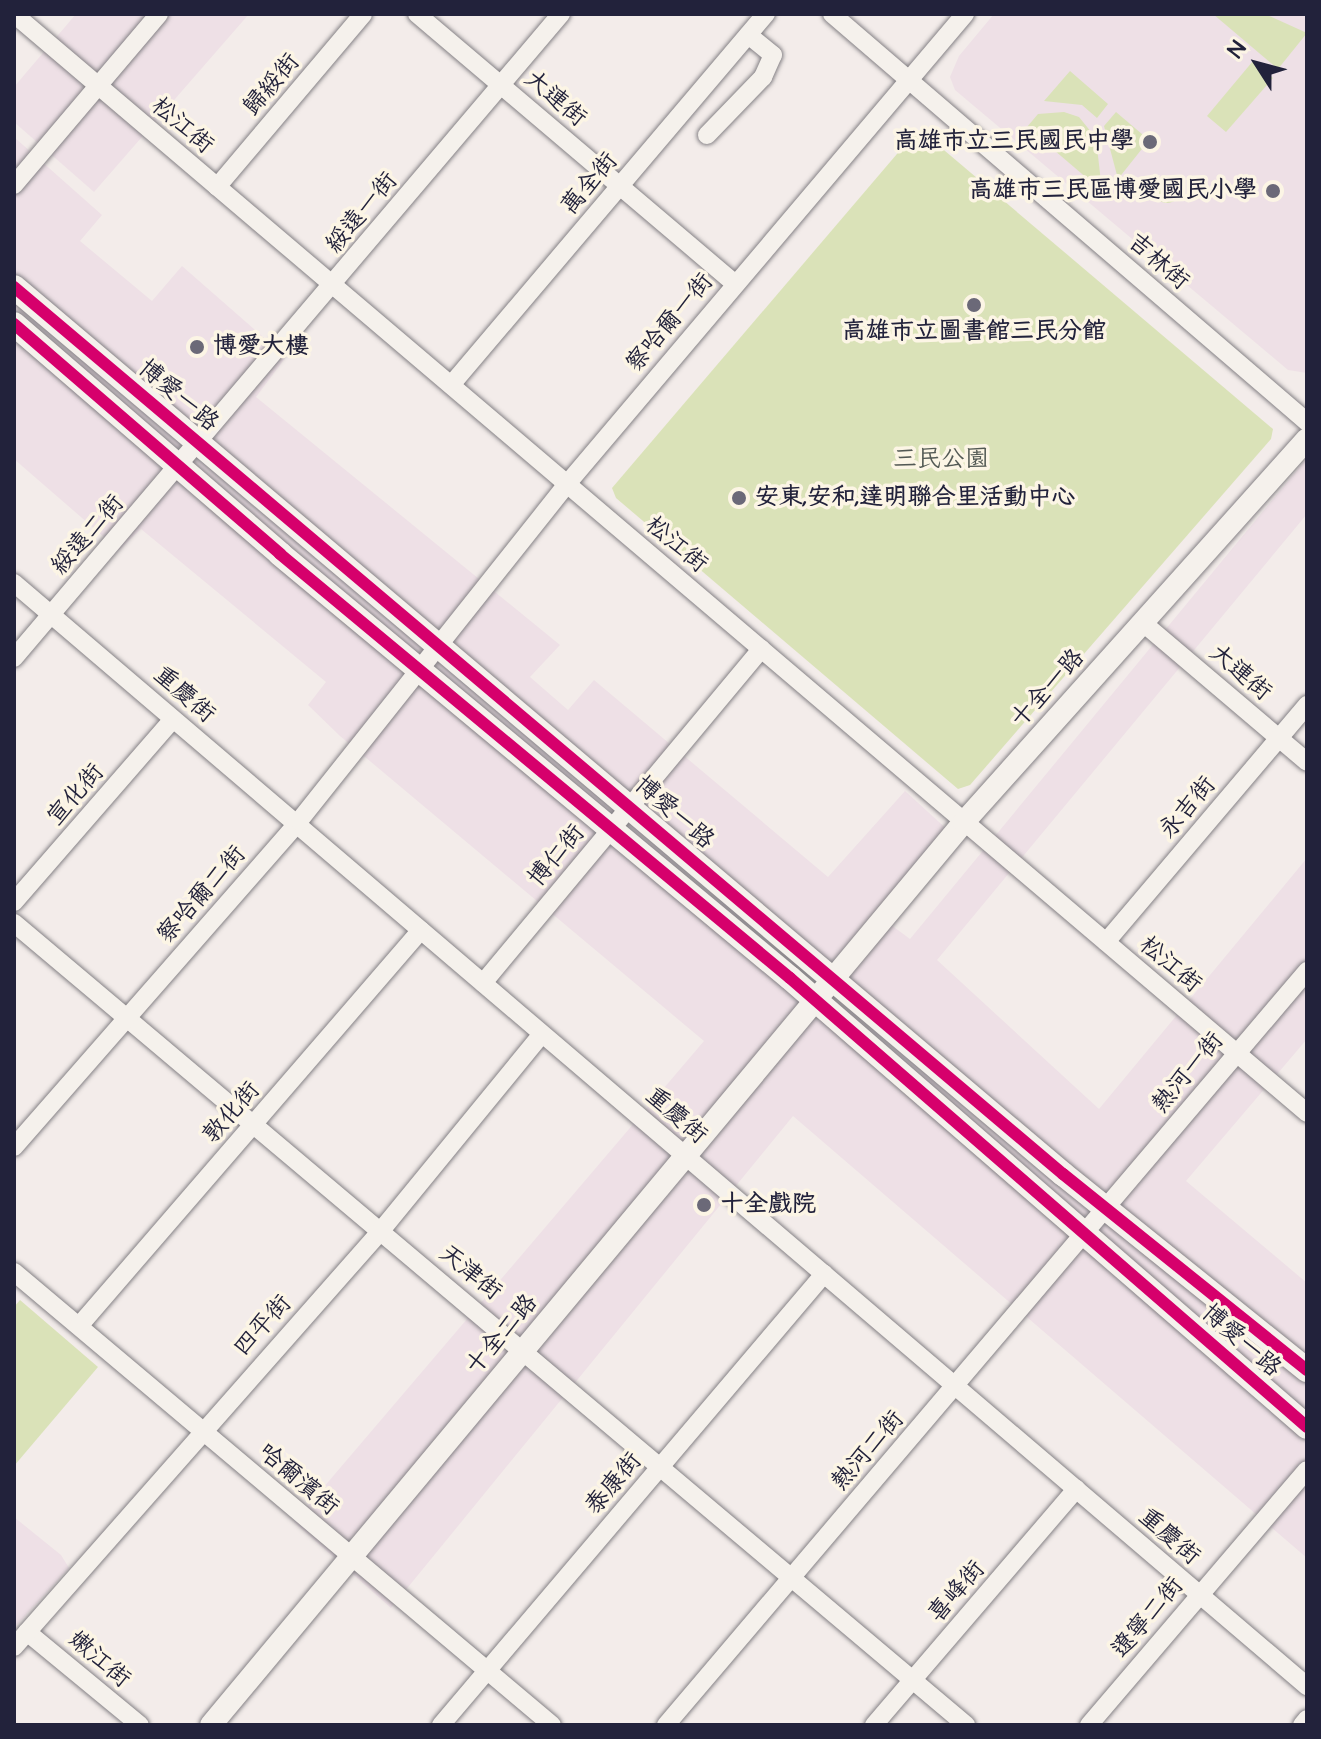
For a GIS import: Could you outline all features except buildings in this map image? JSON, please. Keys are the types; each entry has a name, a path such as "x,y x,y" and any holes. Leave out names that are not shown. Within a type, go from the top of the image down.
{"main road":[{"name":"博愛一路","path":"14,287 440,647 632,804 833,979 1307,1370"},
{"name":"博愛一路","path":"14,324 815,1000 1082,1235 1307,1427"}],"street":[{"name":"松江街","path":"14,14 1307,1113"},
{"path":"14,185 159,14"},
{"name":"歸綏街","path":"217,187 363,14"},
{"name":"大連街","path":"417,14 734,283"},
{"name":"綏遠一街","path":"199,442 561,14"},
{"name":"萬全街","path":"451,385 766,14"},
{"name":"吉林街","path":"832,14 1307,422"},
{"name":"察哈爾一街","path":"422,670 567,484 734,283 965,14"},
{"path":"707,135 763,77 773,55 748,35"},
{"name":"十全一路","path":"833,979 964,822 1307,439"},
{"name":"綏遠二街","path":"14,658 199,442"},
{"name":"重慶街","path":"14,583 173,719 299,821 542,1034 1307,1686"},
{"name":"大連街","path":"1142,622 1307,762"},
{"name":"博仁街","path":"483,983 761,649"},
{"name":"察哈爾二街","path":"14,1147 299,821 422,670"},
{"name":"永吉街","path":"1106,942 1307,705"},
{"name":"宣化街","path":"14,902 173,719"},
{"name":"天津街","path":"14,923 379,1233 525,1349 966,1725"},
{"name":"敦化街","path":"79,1326 421,930"},
{"name":"熱河一街","path":"1106,1207 1307,971"},
{"name":"十全二路","path":"211,1725 350,1555 688,1158 833,979"},
{"name":"四平街","path":"14,1647 201,1430 379,1233 542,1034"},
{"name":"熱河二街","path":"666,1725 1106,1207"},
{"name":"哈爾濱街","path":"14,1272 552,1725"},
{"name":"泰康街","path":"441,1725 824,1274"},
{"name":"遼寧二街","path":"1089,1725 1307,1470"},
{"name":"喜峰街","path":"874,1725 1076,1489"},
{"name":"嫩江街","path":"27,1632 140,1725"},
{"path":"1302,1725 1307,1719"}],"shaded area":[{"path":"76,14 249,14 94,192 14,122 14,87"},
{"name":"高雄市立三民國民中學","path":"994,14 1307,14 1307,373 1288,370 955,90 950,77 959,56"},
{"path":"14,137 102,215 80,241 152,301 182,266 286,357 256,397 560,645 530,677 568,710 594,680 828,877 905,791 950,832 879,916 910,939 1307,458 1307,514 937,960 1099,1109 1307,858 1307,1039 1186,1181 1307,1283 1307,1558 793,1116 391,1608 294,1522 704,1041 340,736 308,705 326,682 141,529 119,550 14,459"},
{"path":"14,1517 61,1555 69,1568 14,1628"}],"green space":[{"path":"1213,14 1265,14 1307,33 1278,69"},
{"path":"1253,61 1273,78 1226,132 1207,116"},
{"path":"1070,71 1108,104 1097,118 1082,105 1044,101"},
{"path":"1064,112 1079,117 1096,138 1102,191 1027,127 1038,114"},
{"path":"1116,112 1149,140 1118,179 1104,126"},
{"name":"三民公園","path":"914,134 925,134 1273,429 1271,439 970,785 958,789 616,498 612,488"},
{"path":"1167,177 1177,180 1180,190 1177,200 1167,203 1157,200 1154,190 1157,180"},
{"path":"20,1300 98,1367 14,1466 14,1307"}],"cycle path":[{"path":"14,287 1063,1174 1307,1370"},
{"path":"14,324 280,554 790,978 1307,1427"}],"place":[{"name":"高雄市立三民國民中學","path":"1150,142"},
{"name":"高雄市三民區博愛國民小學","path":"1273,191"},
{"name":"高雄市立圖書館三民分館","path":"974,305"},
{"name":"博愛大樓","path":"197,347"},
{"name":"安東,安和,達明聯合里活動中心","path":"739,498"},
{"name":"十全戲院","path":"704,1205"}]}
